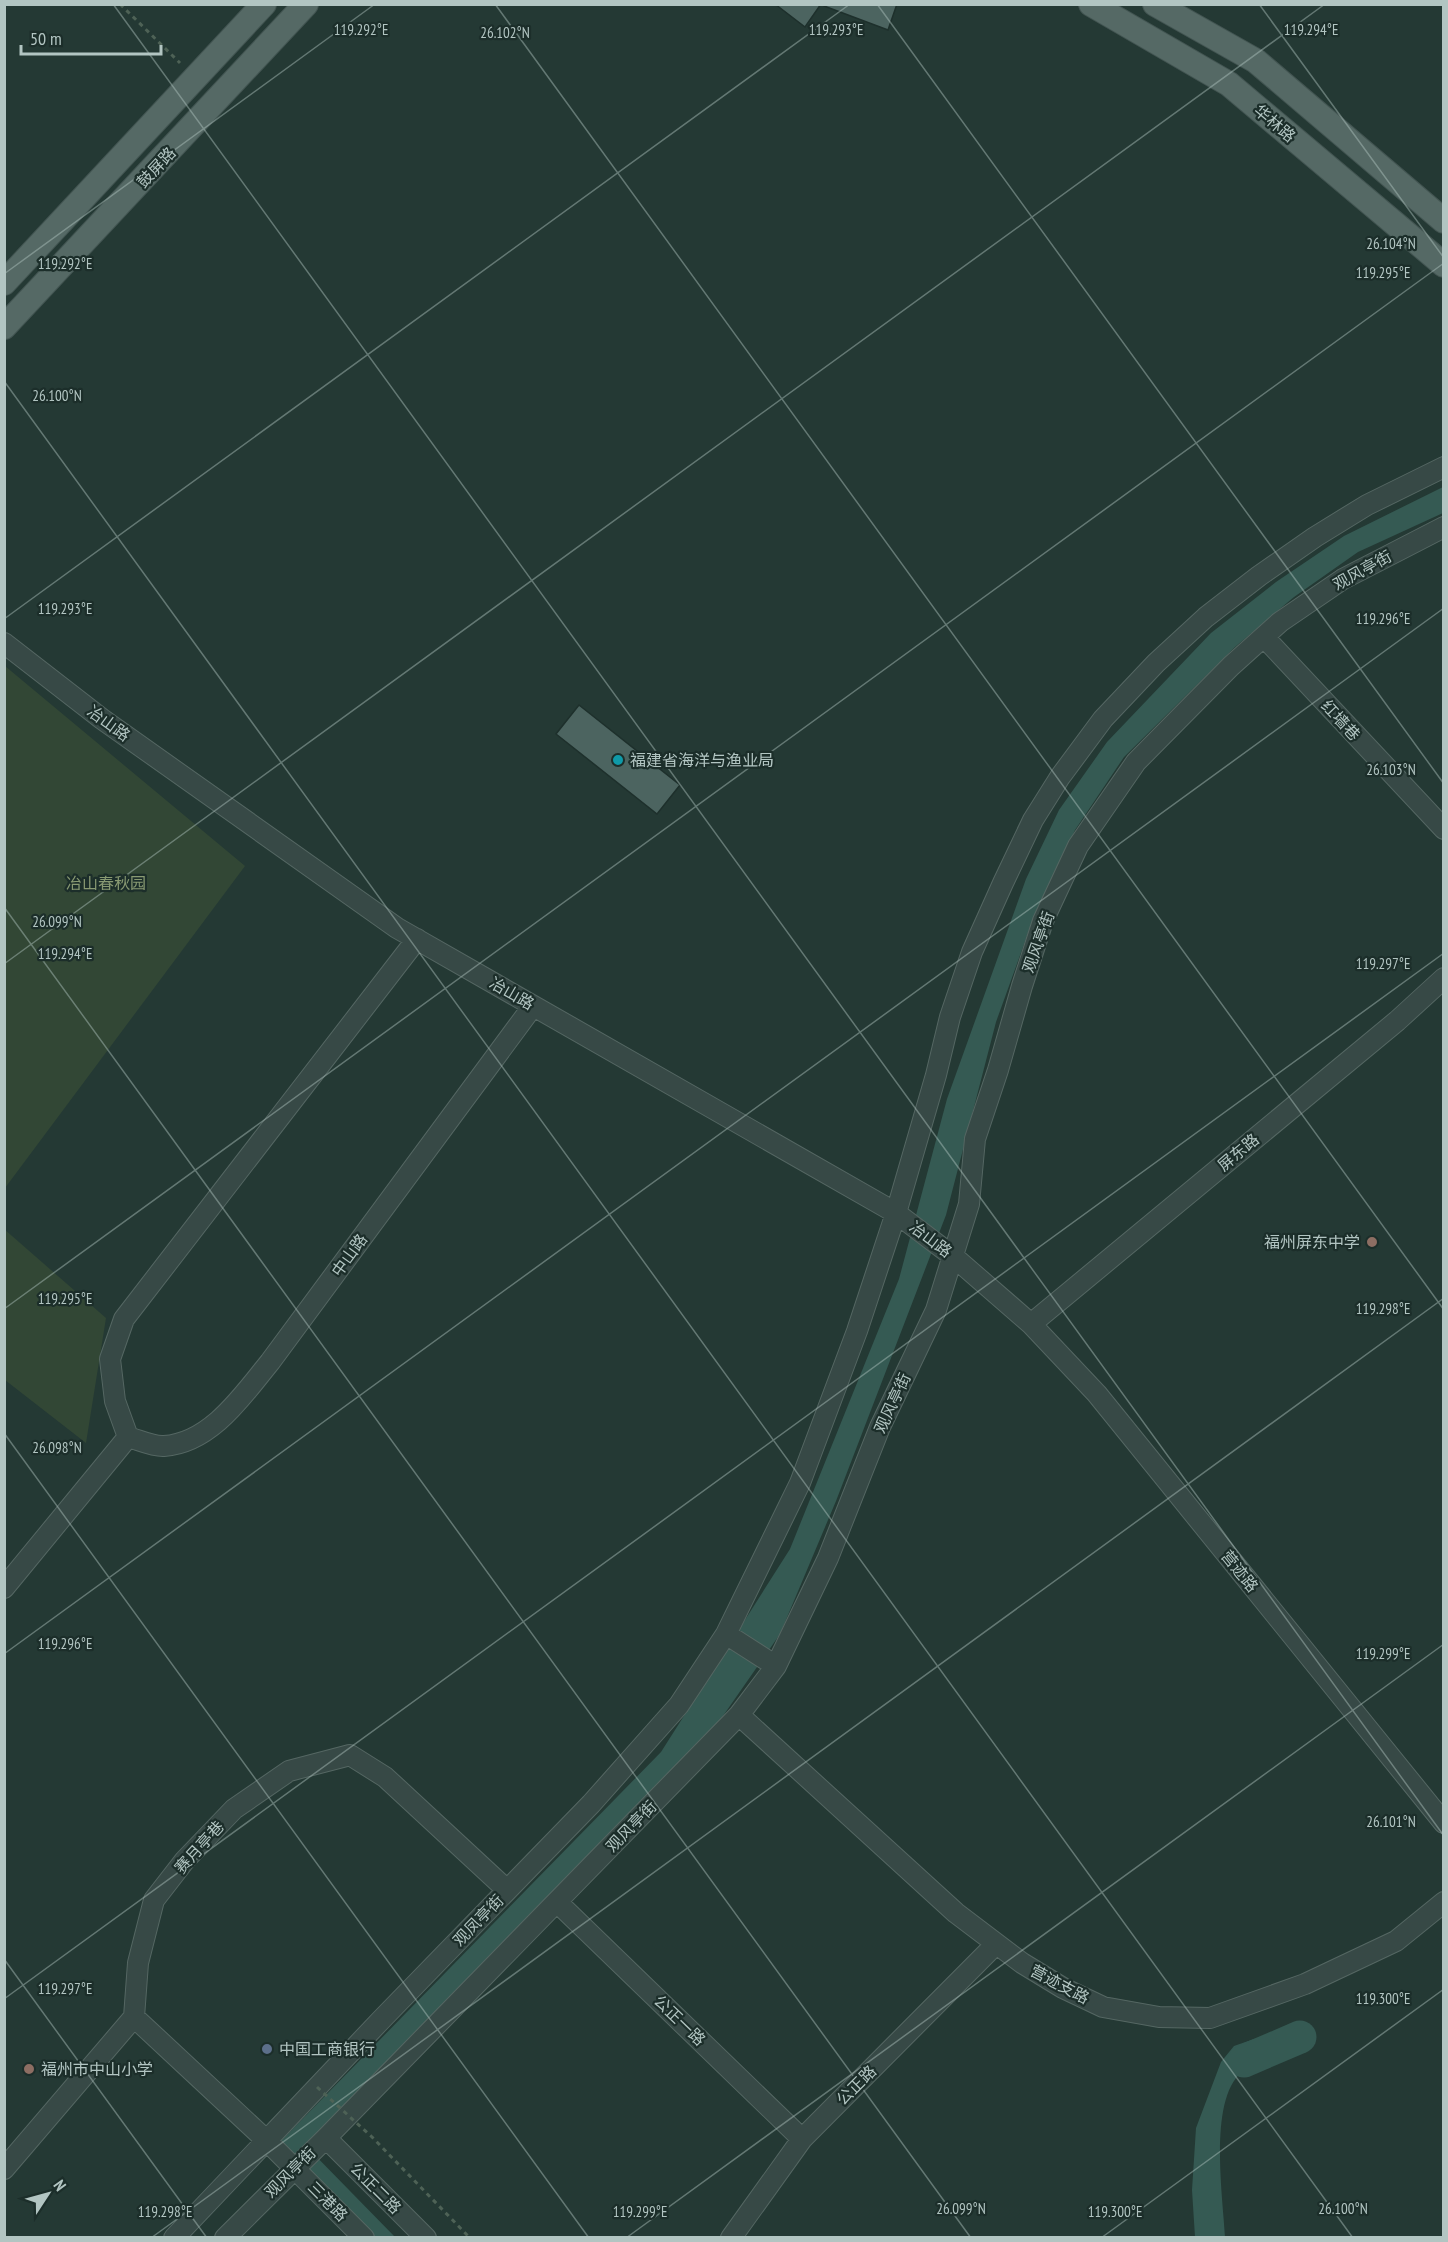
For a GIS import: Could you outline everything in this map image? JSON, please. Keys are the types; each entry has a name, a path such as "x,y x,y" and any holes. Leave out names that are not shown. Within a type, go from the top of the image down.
{"main road":[{"name":"鼓屏路","path":"4,283 264,4"},
{"name":"鼓屏路","path":"4,327 306,4"},
{"name":"华林路","path":"1091,4 1229,84 1443,265"},
{"path":"1155,4 1256,61 1443,221"},
{"path":"1260,110 1283,84"}],"street":[{"path":"896,1213 936,1075 950,1017 972,952 1028,831 1060,777 1103,720 1156,663 1206,617 1314,537 1367,505 1443,466"},
{"name":"观风亭街","path":"225,2238 326,2138 739,1715 776,1666 828,1558 880,1427 936,1310 969,1204 975,1139 1043,921 1078,846 1136,762 1231,666 1280,622 1343,579 1443,527"},
{"name":"红墙巷","path":"1264,637 1443,830"},
{"name":"冶山路","path":"4,643 102,719 397,928 896,1213 954,1257 1031,1324"},
{"path":"4,1588 129,1437 115,1401 110,1359 124,1319 417,939"},
{"name":"屏东路","path":"1031,1324 1397,1021 1443,978"},
{"name":"中山路","path":"129,1437 163,1447 196,1438 229,1411 270,1362 534,1006"},
{"name":"观凤亭街","path":"174,2238 317,2086 591,1804 679,1705 726,1634 800,1483 858,1331 896,1213"},
{"name":"营迹路","path":"1031,1324 1097,1394 1443,1822"},
{"path":"726,1634 776,1666"},
{"name":"营迹支路","path":"739,1715 956,1913 1022,1964 1063,1988 1103,2007 1159,2017 1210,2018 1305,1984 1396,1941 1443,1902"},
{"name":"赛月亭巷","path":"134,2017 138,1963 154,1900 185,1860 234,1809 289,1771 350,1755 385,1777 507,1890"},
{"name":"公正一路","path":"557,1902 802,2139"},
{"name":"公正路","path":"731,2238 802,2139 996,1944"},
{"path":"4,2169 134,2017"},
{"name":"三港路","path":"134,2017 266,2140 364,2238"},
{"name":"公正二路","path":"326,2138 426,2238"}],"path":[{"path":"120,4 194,77"},
{"path":"317,2086 372,2137 470,2238"}],"green space":[{"name":"冶山春秋园","path":"5,666 245,866 5,1188"},
{"path":"4,1229 106,1318 86,1443 5,1380"}],"water":[{"path":"1443,487 1443,513 1358,552 1294,597 1235,647 1124,757 1075,830 1032,922 996,1022 946,1215 836,1501 780,1634 716,1726 605,1844 305,2145 395,2237 372,2237 279,2143 661,1752 790,1549 899,1279 947,1099 1026,879 1059,810 1107,742 1211,633 1276,582 1344,536"},
{"path":"1282,2034 1289,2055 1247,2068 1231,2085 1225,2104 1220,2150 1225,2237 1195,2237 1192,2190 1196,2128 1221,2062 1234,2046 1254,2039"}],"building":[{"path":"775,4 821,4 805,27"},
{"path":"824,4 897,4 888,30 824,6"},
{"name":"福建省海洋与渔业局","path":"579,705 680,785 657,814 556,734"}],"waterway":[{"path":"1244,2061 1300,2037"}],"place":[{"name":"福建省海洋与渔业局","path":"618,760"},
{"name":"福州屏东中学","path":"1372,1242"},
{"name":"中国工商银行","path":"267,2049"},
{"name":"福州市中山小学","path":"29,2069"}]}
